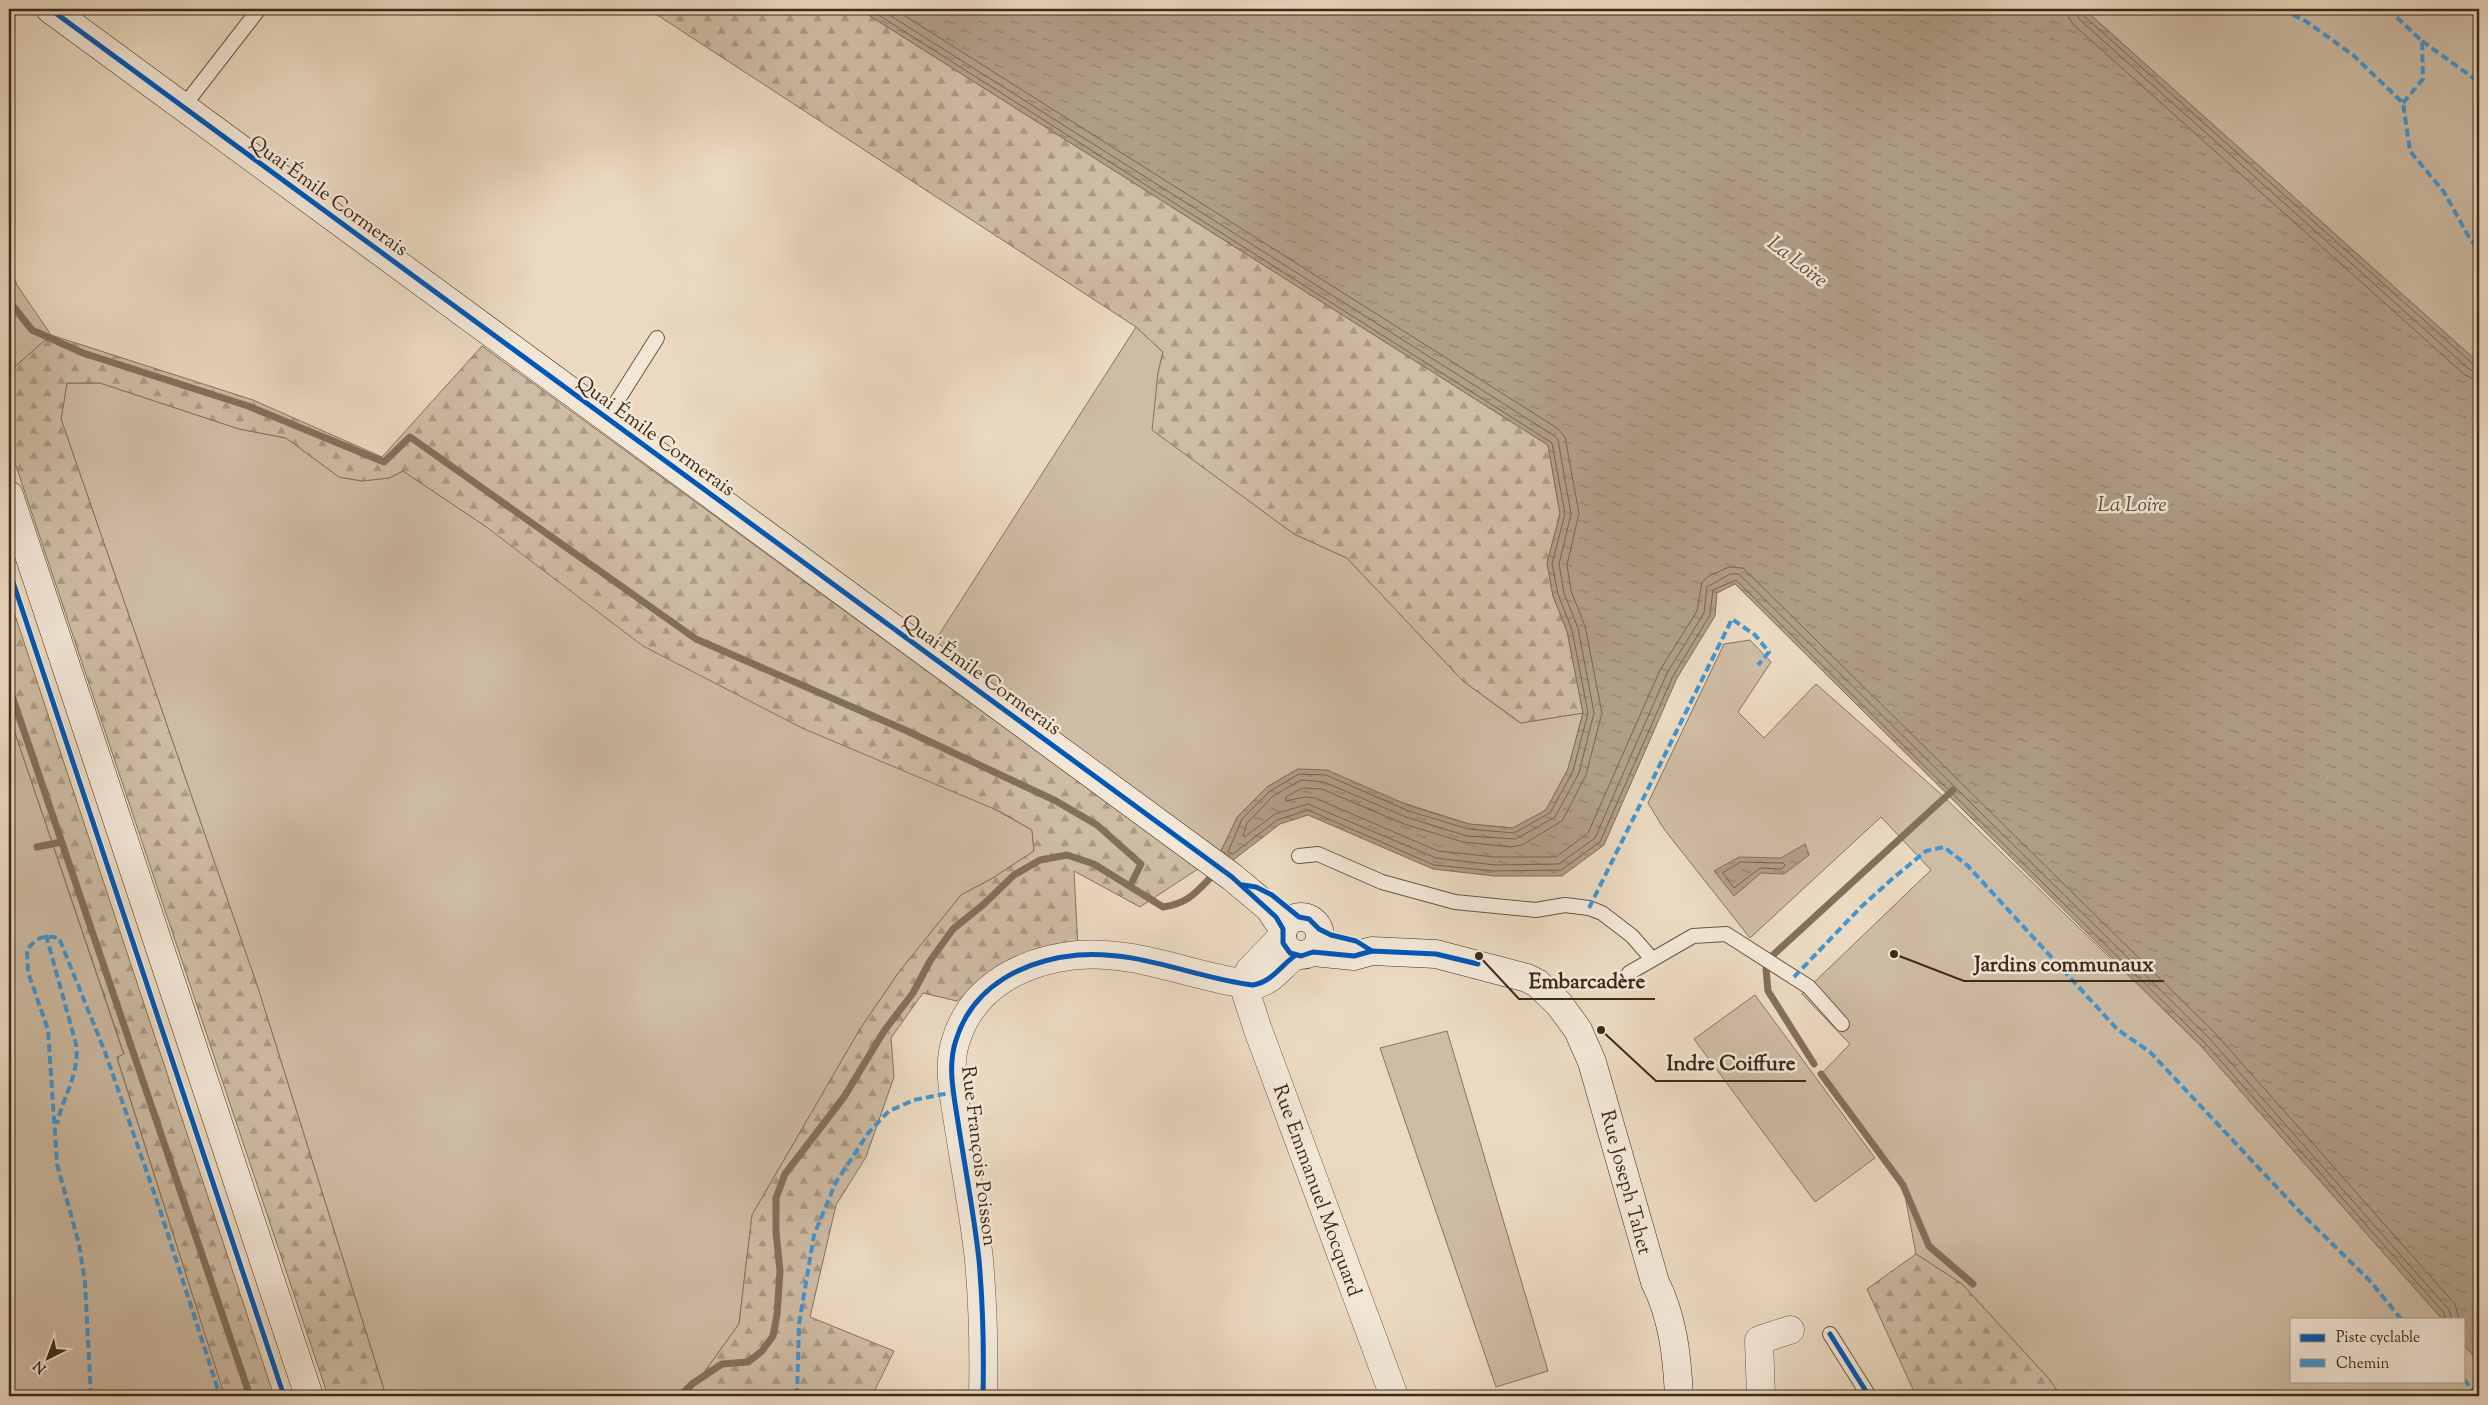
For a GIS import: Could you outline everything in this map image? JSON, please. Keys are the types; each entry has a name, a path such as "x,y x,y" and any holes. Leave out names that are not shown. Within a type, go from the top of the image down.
{"street":[{"name":"Quai Émile Cormerais","path":"50,9 1203,856 1238,881 1272,895 1299,936"},
{"path":"9,495 309,1396"},
{"path":"1243,984 1245,976 1254,964 1299,936"},
{"name":"Rue Joseph Tahet","path":"1299,936 1354,956 1372,951 1436,954 1537,983 1559,1004 1578,1030 1592,1062 1655,1282 1666,1304 1677,1353 1679,1396"},
{"name":"Rue François Poisson","path":"983,1396 979,1262 952,1078 956,1041 967,1017 981,998 1002,978 1028,966 1078,955 1113,955 1243,984"},
{"name":"Rue Emmanuel Mocquard","path":"1243,984 1258,1030 1394,1396"},
{"path":"1761,1396 1759,1340 1790,1330"}],"lane":[{"path":"183,107 259,9"},
{"path":"607,417 657,338"},
{"path":"1299,856 1318,854 1382,882 1455,902 1536,910 1564,906 1589,908 1602,914 1632,936 1652,959"},
{"path":"1629,973 1693,936 1726,934 1810,987 1842,1024"},
{"path":"1830,1334 1869,1396"}],"green space":[{"path":"648,9 859,9 1548,445 1560,514 1547,563 1553,596 1567,631 1583,713 1521,723 1463,681 1347,558 1294,534 1152,430 1158,373 1163,352 1136,327"},
{"path":"2084,9 2479,9 2479,363"},
{"path":"9,263 17,285 51,335 9,372"},
{"path":"1136,327 1163,352 1158,373 1153,430 1294,534 1347,558 1463,681 1520,723 1583,713 1568,769 1546,810 1513,828 1469,824 1298,769 1267,787 1238,816 1220,853 1198,869 919,666"},
{"path":"51,335 253,400 382,457 482,346 1198,869 1140,907 1074,871 1078,948 991,972 957,1001 923,993 891,1038 894,1077 866,1157 836,1205 810,1317 894,1351 872,1396 687,1396 739,1324 752,1215 860,1029 899,972 961,895 991,879 1034,851 1032,830 999,811 802,728 643,646 485,526 403,471 389,478 362,481 339,477 286,438 239,429 100,383 67,383 61,419 258,988 386,1396 328,1396 9,445 9,372"},
{"path":"67,383 100,383 239,429 286,438 339,477 362,481 389,478 403,471 485,526 1032,830 1034,851 991,879 961,895 899,972 860,1029 752,1215 739,1324 687,1396 386,1396 258,988 61,419"},
{"path":"9,597 274,1396 225,1396 223,1391 117,1057 124,1054 9,715"},
{"path":"1750,640 1771,662 1738,712 1764,738 1816,684 1942,795 2201,1046 2441,1318 2290,1318 2290,1382 2466,1382 2466,1347 2479,1362 2479,1396 2061,1396 2049,1379 1962,1284 1916,1254 1903,1185 1821,1074 1850,1044 1802,994 1931,870 1881,817 1750,938 1664,829 1648,803 1724,644"},
{"path":"9,715 124,1055 117,1058 225,1396 9,1396"},
{"path":"1755,995 1875,1158 1815,1202 1694,1039"},
{"path":"1447,1031 1548,1371 1496,1387 1380,1048"},
{"path":"1916,1254 1962,1284 2049,1379 2061,1396 1916,1396 1867,1289"}],"water":[{"name":"La Loire","path":"859,9 2084,9 2479,363 2479,1362 2466,1347 2466,1318 2441,1318 2201,1046 1735,584 1717,593 1715,616 1677,678 1604,845 1562,876 1494,876 1433,869 1308,815 1280,824 1232,861 1220,853 1238,816 1267,787 1298,769 1327,770 1410,806 1469,824 1513,828 1546,810 1568,769 1583,713 1567,631 1553,596 1547,563 1560,514 1548,445"},
{"path":"1805,844 1809,855 1784,874 1761,873 1734,896 1714,871 1739,857 1781,858"}],"waterway":[{"path":"9,301 32,330 83,353 248,406 384,462 410,437 696,639 905,730 1056,801 1097,825 1141,864 1130,886"},
{"path":"9,687 250,1396"},
{"path":"1773,955 1953,790"},
{"path":"37,847 61,842"},
{"path":"680,1396 692,1384 722,1364 748,1362 762,1351 773,1336 777,1315 780,1271 776,1232 776,1198 785,1174 844,1097 884,1031 913,993 930,961 953,929 984,904 1014,875 1040,860 1067,855 1094,864 1163,907 1180,903 1187,899 1216,872"},
{"path":"1766,969 1768,991 1814,1064"},
{"path":"1821,1074 1903,1185 1929,1246 1973,1284"}],"marked path":[{"path":"2282,9 2307,22 2353,55 2403,103 2410,151 2444,192 2470,239 2479,250"},
{"path":"2388,9 2422,41 2423,79 2403,103"},
{"path":"2422,41 2479,82"},
{"path":"1589,908 1732,619 1755,635 1769,652 1758,665"},
{"path":"1794,977 1861,907 1892,879 1926,851 1944,847 1968,866 2117,1029 2150,1052 2301,1213 2371,1282 2400,1318"},
{"path":"46,935 76,1044 77,1055 76,1065 57,1124"},
{"path":"91,1396 85,1283 79,1244 57,1164 48,1030 28,972 27,950 34,942 44,937 59,938 105,1052 160,1210 220,1396"},
{"path":"797,1396 799,1324 814,1235 836,1182 869,1132 889,1111 914,1100 954,1092"},
{"path":"2466,1382 2477,1396"}],"cycle path":[{"path":"50,9 1232,877 1276,917 1283,929 1283,943 1290,953 1301,956 1313,952 1354,956 1372,951 1436,954 1478,964"},
{"path":"9,570 284,1396"},
{"path":"1243,885 1256,887 1272,895 1299,917 1309,919 1319,929 1331,935 1356,941 1372,951"},
{"path":"983,1396 983,1328 979,1260 952,1081 953,1050 964,1021 975,1004 988,990 1004,979 1021,970 1058,958 1078,955 1100,955 1144,960 1210,977 1253,985 1271,977 1296,955"},
{"path":"1830,1334 1869,1396"}],"place":[{"name":"Jardins communaux","path":"1894,954"},
{"name":"Embarcadère","path":"1479,956"},
{"name":"Indre Coiffure","path":"1601,1030"}]}
